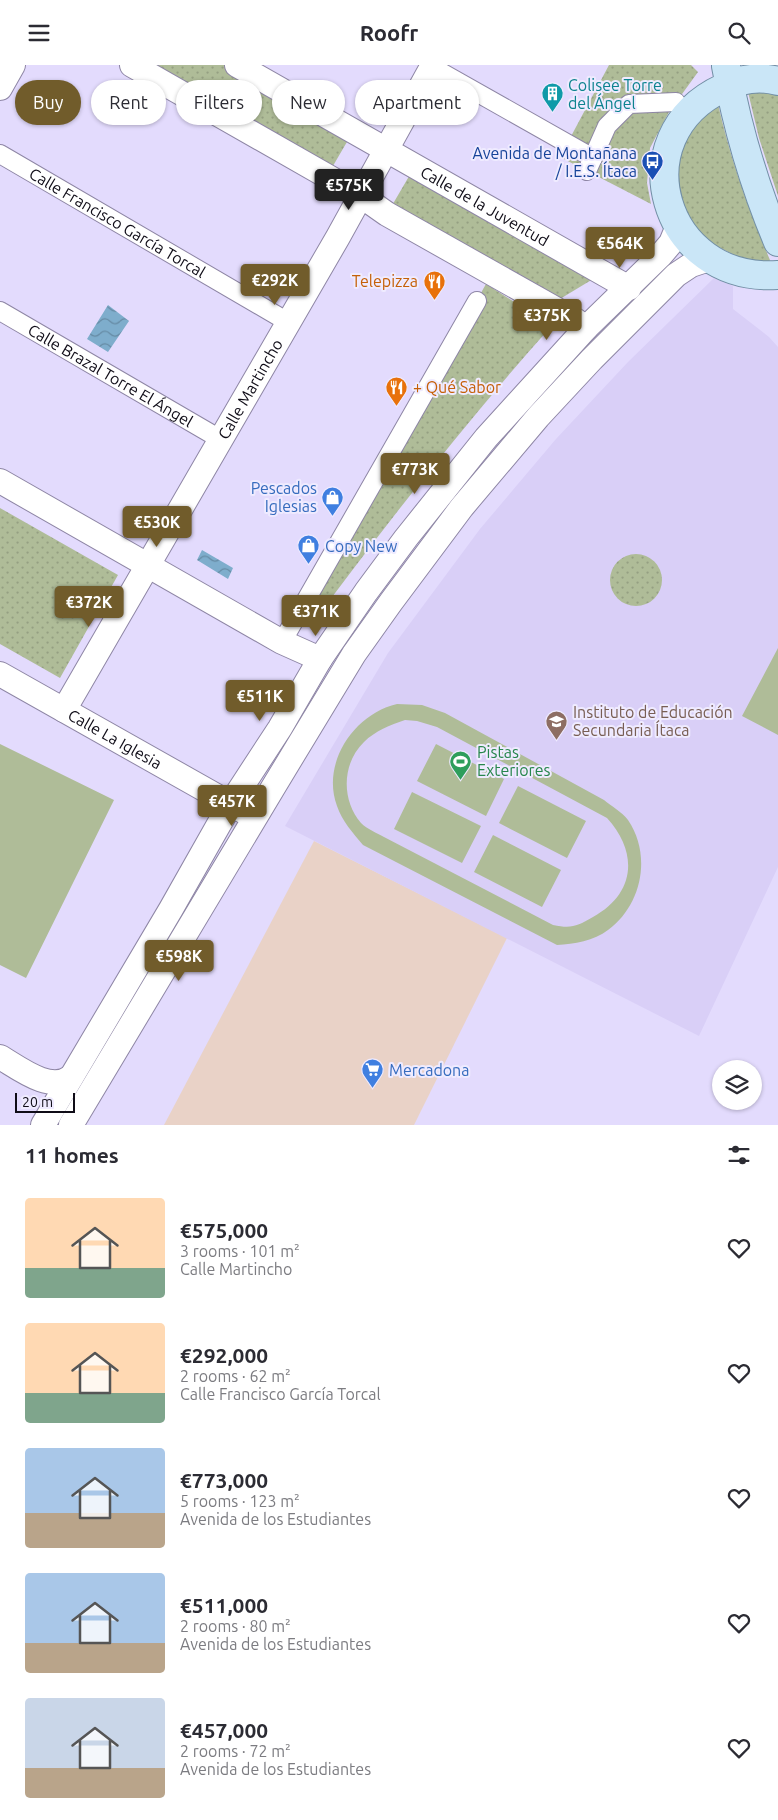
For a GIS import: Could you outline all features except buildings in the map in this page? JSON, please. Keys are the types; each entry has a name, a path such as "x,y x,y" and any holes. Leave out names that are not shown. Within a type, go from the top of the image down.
{"main road":[{"path":"728,75 740,80 753,78 778,81"},
{"path":"728,75 710,94 694,106 677,128 671,141 665,168 670,207 678,226 691,243 709,259 722,266 745,273 778,275"},
{"path":"728,75 747,158 778,242"}],"street":[{"path":"0,88 13,65"},
{"path":"132,65 360,195 387,214 586,328"},
{"name":"Calle de la Juventud","path":"237,65 629,288"},
{"path":"432,66 590,164 607,126 629,104 676,102"},
{"name":"Calle Martincho","path":"64,710 288,322 432,66"},
{"name":"Calle Francisco García Torcal","path":"0,154 288,322"},
{"path":"42,1125 231,803 280,728 320,659 406,538 486,438 586,328 666,250 678,226"},
{"path":"71,1125 354,654 391,601 462,507 538,417 592,359 676,275 692,265 709,259"},
{"path":"282,642 476,301"},
{"name":"Calle Brazal Torre El Ángel","path":"0,311 220,439"},
{"path":"537,381 535,400 538,417"},
{"path":"0,481 282,642 320,659"},
{"name":"Calle La Iglesia","path":"0,674 231,803 255,819"},
{"path":"0,1057 42,1080 62,1082 71,1077"}],"shaded area":[{"name":"Instituto de Educación Secundaria Ítaca","path":"714,278 733,286 733,309 769,337 778,347 778,867 699,1036 285,826 388,653 480,529 556,439 628,362"},
{"path":"314,841 507,938 414,1125 164,1125"}],"green space":[{"path":"142,65 227,65 254,80 176,80 176,84"},
{"path":"609,65 691,65 698,72 669,112 650,148 647,183 651,204 560,157"},
{"path":"262,85 272,90 272,125 333,125 351,135 330,171 248,125 262,125"},
{"path":"778,89 778,196 759,138 748,92"},
{"path":"715,101 718,104 740,183 770,260 769,262 748,262 699,237 675,188 681,144"},
{"path":"415,166 603,273 550,305 387,214"},
{"path":"486,284 541,319 548,330 486,401 427,474 312,624 297,619"},
{"path":"0,508 118,575 60,678 0,644"},
{"path":"636,554 646,556 654,562 660,570 662,580 660,590 654,598 646,604 636,606 626,604 618,598 612,590 610,580 612,570 618,562 626,556"},
{"path":"778,648 778,735 742,716"},
{"path":"397,704 422,705 445,713 604,800 623,814 635,834 640,848 641,864 640,879 636,893 620,920 597,937 577,943 557,945 363,845 348,827 339,811 333,790 334,773 338,757 355,729 381,709","holes":["405,720 417,721 437,727 607,818 617,831 628,859 628,872 624,885 617,897 607,908 578,925 570,927 553,925 363,825 354,814 347,793 348,771 351,760 368,738 388,726"]},
{"path":"0,744 114,800 26,978 0,965"},
{"name":"Pistas Exteriores","path":"436,744 504,779 486,816 417,781"},
{"path":"518,786 586,821 567,858 499,823"},
{"path":"412,792 481,826 462,863 394,829"},
{"path":"493,835 561,870 542,907 474,872"}],"water":[{"path":"108,305 129,321 108,352 87,339"},
{"path":"202,550 233,568 228,579 197,560"}],"place":[{"name":"Colisee Torre del Ángel","path":"552,113"},
{"name":"Avenida de Montañana / I.E.S. Ítaca","path":"653,181"},
{"name":"Telepizza","path":"434,300"},
{"name":"+ Qué Sabor","path":"397,406"},
{"name":"Pescados Iglesias","path":"333,516"},
{"name":"Copy New","path":"309,565"},
{"name":"Instituto de Educación Secundaria Ítaca","path":"557,740"},
{"name":"Pistas Exteriores","path":"461,780"},
{"name":"Mercadona","path":"373,1089"}]}
